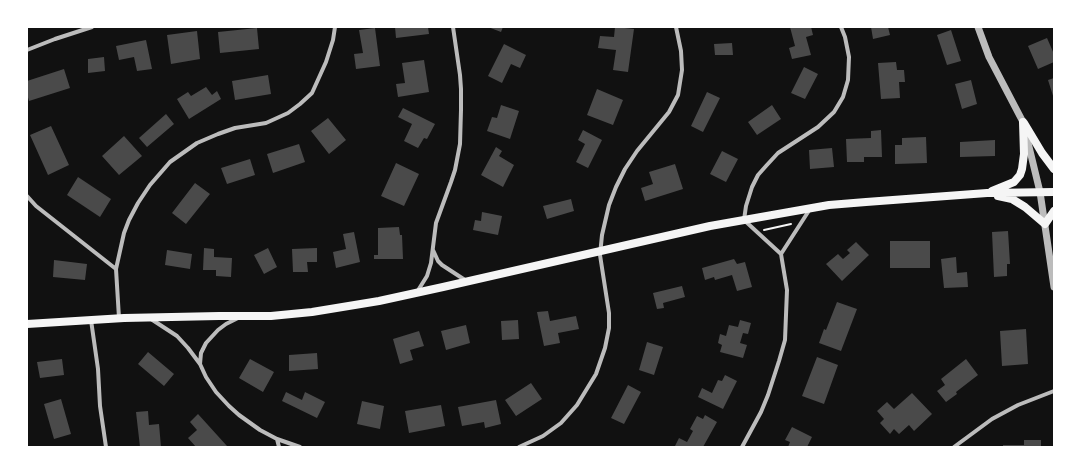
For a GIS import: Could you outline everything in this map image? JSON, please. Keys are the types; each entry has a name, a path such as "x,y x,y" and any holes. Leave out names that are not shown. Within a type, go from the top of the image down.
{"main road":[{"path":"1023,122 1042,153 1054,169"},
{"path":"987,193 1014,182 1020,175 1024,154 1023,122"},
{"path":"27,324 148,318 291,315 379,301 710,226 810,208 829,205 987,193 1054,192"},
{"path":"987,193 1012,199 1025,207 1045,224 1054,211"}],"street":[{"path":"27,50 92,27"},
{"path":"119,319 116,269 124,233 138,203 150,185 170,162 197,143 235,128 266,123 288,113 300,104 312,93 326,62 333,40 334,27"},
{"path":"417,292 427,276 431,262 436,223 455,170 460,144 462,110 461,90 453,27"},
{"path":"520,447 543,436 561,423 577,405 596,374 605,348 609,328 609,313 603,278 601,251 602,235 609,205 624,169 669,112 678,94 682,70 681,51 676,27"},
{"path":"742,447 761,412 780,361 784,340 787,290 781,254 744,220 746,206 752,187 758,175 778,152 818,127 834,112 843,98 848,80 849,57 845,37 841,27"},
{"path":"978,27 989,57 1023,122 1040,192 1054,287"},
{"path":"27,196 36,206 116,269"},
{"path":"781,254 810,208"},
{"path":"433,250 438,261 442,265 467,281"},
{"path":"200,364 203,348 210,337 226,324 244,316"},
{"path":"148,318 177,336 200,364 216,392 239,415 260,430 277,439 300,447"},
{"path":"91,320 98,369 100,406 106,447"},
{"path":"954,447 992,419 1018,405 1054,391"},
{"path":"277,439 279,447"}],"path":[{"path":"763,230 792,224"}],"building":[{"path":"395,27 428,27 429,34 396,38"},
{"path":"488,27 503,27 501,32"},
{"path":"615,27 634,29 628,72 613,70 616,50 598,48 600,36 614,37"},
{"path":"790,27 811,27 813,35 806,37 811,55 792,59 789,48 795,46"},
{"path":"871,27 888,27 890,35 873,39"},
{"path":"257,28 259,49 220,53 218,32"},
{"path":"375,28 380,66 356,69 354,54 363,53 359,30"},
{"path":"951,30 961,61 947,65 937,35"},
{"path":"197,31 200,59 171,64 167,35"},
{"path":"1047,38 1054,54 1054,62 1038,69 1028,46"},
{"path":"146,40 152,69 137,71 134,57 119,60 116,46"},
{"path":"732,43 733,55 715,55 714,44"},
{"path":"504,44 526,55 520,68 511,64 502,83 488,76"},
{"path":"104,57 105,71 88,73 88,59"},
{"path":"424,60 429,92 398,97 396,84 405,83 402,63"},
{"path":"896,62 897,70 904,70 905,82 899,82 900,98 881,99 878,63"},
{"path":"804,67 818,74 805,99 791,93"},
{"path":"64,69 70,88 29,101 27,94 27,81"},
{"path":"268,75 271,94 235,100 232,81"},
{"path":"1054,78 1054,99 1048,80"},
{"path":"971,80 977,104 962,109 955,84"},
{"path":"206,87 212,95 217,91 221,99 189,119 177,99 188,92 191,96"},
{"path":"597,89 623,100 613,125 587,115"},
{"path":"707,92 720,98 703,132 691,126"},
{"path":"501,105 519,111 510,139 487,131 492,117 497,118"},
{"path":"772,105 781,119 757,135 748,122"},
{"path":"403,108 435,124 427,139 424,138 418,148 404,141 412,124 398,117"},
{"path":"166,114 174,124 147,147 139,138"},
{"path":"328,118 346,140 329,154 311,131"},
{"path":"51,126 69,165 48,175 30,135"},
{"path":"583,130 602,140 588,168 576,162 585,144 578,140"},
{"path":"881,130 882,157 864,157 864,162 847,162 846,139 871,138 871,131"},
{"path":"124,136 142,156 119,175 102,156"},
{"path":"926,137 927,163 895,164 895,145 902,145 902,138"},
{"path":"995,140 995,156 960,157 960,142"},
{"path":"299,144 305,162 273,173 267,154"},
{"path":"496,147 502,151 499,156 514,165 503,187 481,175"},
{"path":"832,148 834,167 810,169 809,150"},
{"path":"722,151 738,159 726,182 710,174"},
{"path":"250,159 255,175 227,184 221,168"},
{"path":"396,163 419,174 404,206 381,196"},
{"path":"675,164 683,189 645,201 641,188 653,184 649,172"},
{"path":"78,177 111,199 100,217 67,195"},
{"path":"195,183 210,194 186,224 172,213"},
{"path":"571,199 574,211 547,219 543,206"},
{"path":"482,212 502,216 498,235 473,230 475,220 481,221"},
{"path":"399,227 400,235 402,235 403,259 374,259 374,255 378,255 378,228"},
{"path":"1008,231 1010,264 1007,264 1007,276 994,277 992,232"},
{"path":"354,232 360,262 336,268 333,252 346,249 343,234"},
{"path":"890,241 930,241 930,268 890,268"},
{"path":"856,242 869,255 842,281 826,264 838,254 843,259 850,253 847,250"},
{"path":"204,248 214,249 214,257 232,258 231,277 216,276 216,270 203,270"},
{"path":"268,248 277,267 264,274 254,255"},
{"path":"317,248 317,262 307,262 308,272 293,272 292,249"},
{"path":"167,250 192,254 190,269 165,265"},
{"path":"956,257 957,273 967,272 968,287 944,288 941,259"},
{"path":"734,259 737,264 745,262 752,287 737,291 732,275 715,280 714,277 705,280 702,268"},
{"path":"54,260 87,264 85,280 53,277"},
{"path":"682,286 685,297 663,303 664,308 657,309 653,293"},
{"path":"837,302 857,309 841,351 819,343"},
{"path":"548,311 550,321 576,316 579,329 558,333 560,343 544,346 537,312"},
{"path":"518,320 519,339 502,340 501,321"},
{"path":"740,320 751,323 748,334 743,333 740,343 747,345 743,358 720,352 722,345 718,343 720,334 726,336 729,325 738,327"},
{"path":"466,325 470,343 446,350 441,331"},
{"path":"1026,329 1028,364 1002,366 1000,331"},
{"path":"419,331 424,346 410,350 413,360 400,364 393,339"},
{"path":"647,342 663,347 654,375 639,370"},
{"path":"148,352 174,374 164,386 138,364"},
{"path":"317,353 318,369 289,371 289,355"},
{"path":"817,357 838,365 824,404 802,396"},
{"path":"62,359 64,375 40,378 37,362"},
{"path":"250,359 274,372 263,392 239,378"},
{"path":"966,359 978,375 946,402 937,391 945,385 941,379"},
{"path":"725,375 737,381 723,409 698,397 702,388 712,393 718,380 722,381"},
{"path":"531,383 542,399 516,416 505,400"},
{"path":"628,385 641,392 624,424 611,418"},
{"path":"286,392 302,400 305,392 325,402 317,418 282,401"},
{"path":"912,393 932,414 914,431 909,425 899,434 894,429 890,434 880,423 884,419 877,411 887,402 894,409"},
{"path":"61,399 71,434 54,439 44,404"},
{"path":"496,400 501,424 485,428 484,422 462,426 458,407"},
{"path":"362,401 384,406 380,429 357,424"},
{"path":"441,405 445,426 409,433 405,411"},
{"path":"148,411 149,425 159,424 161,447 140,447 136,412"},
{"path":"198,414 227,446 226,447 196,447 188,438 197,430 190,422"},
{"path":"705,415 717,422 703,447 675,446 679,438 687,442 693,431 690,429 697,416 703,419"},
{"path":"792,427 812,437 807,447 788,447 790,442 785,440"},
{"path":"1024,440 1041,440 1041,447 1003,447 1003,445 1024,445"}]}
